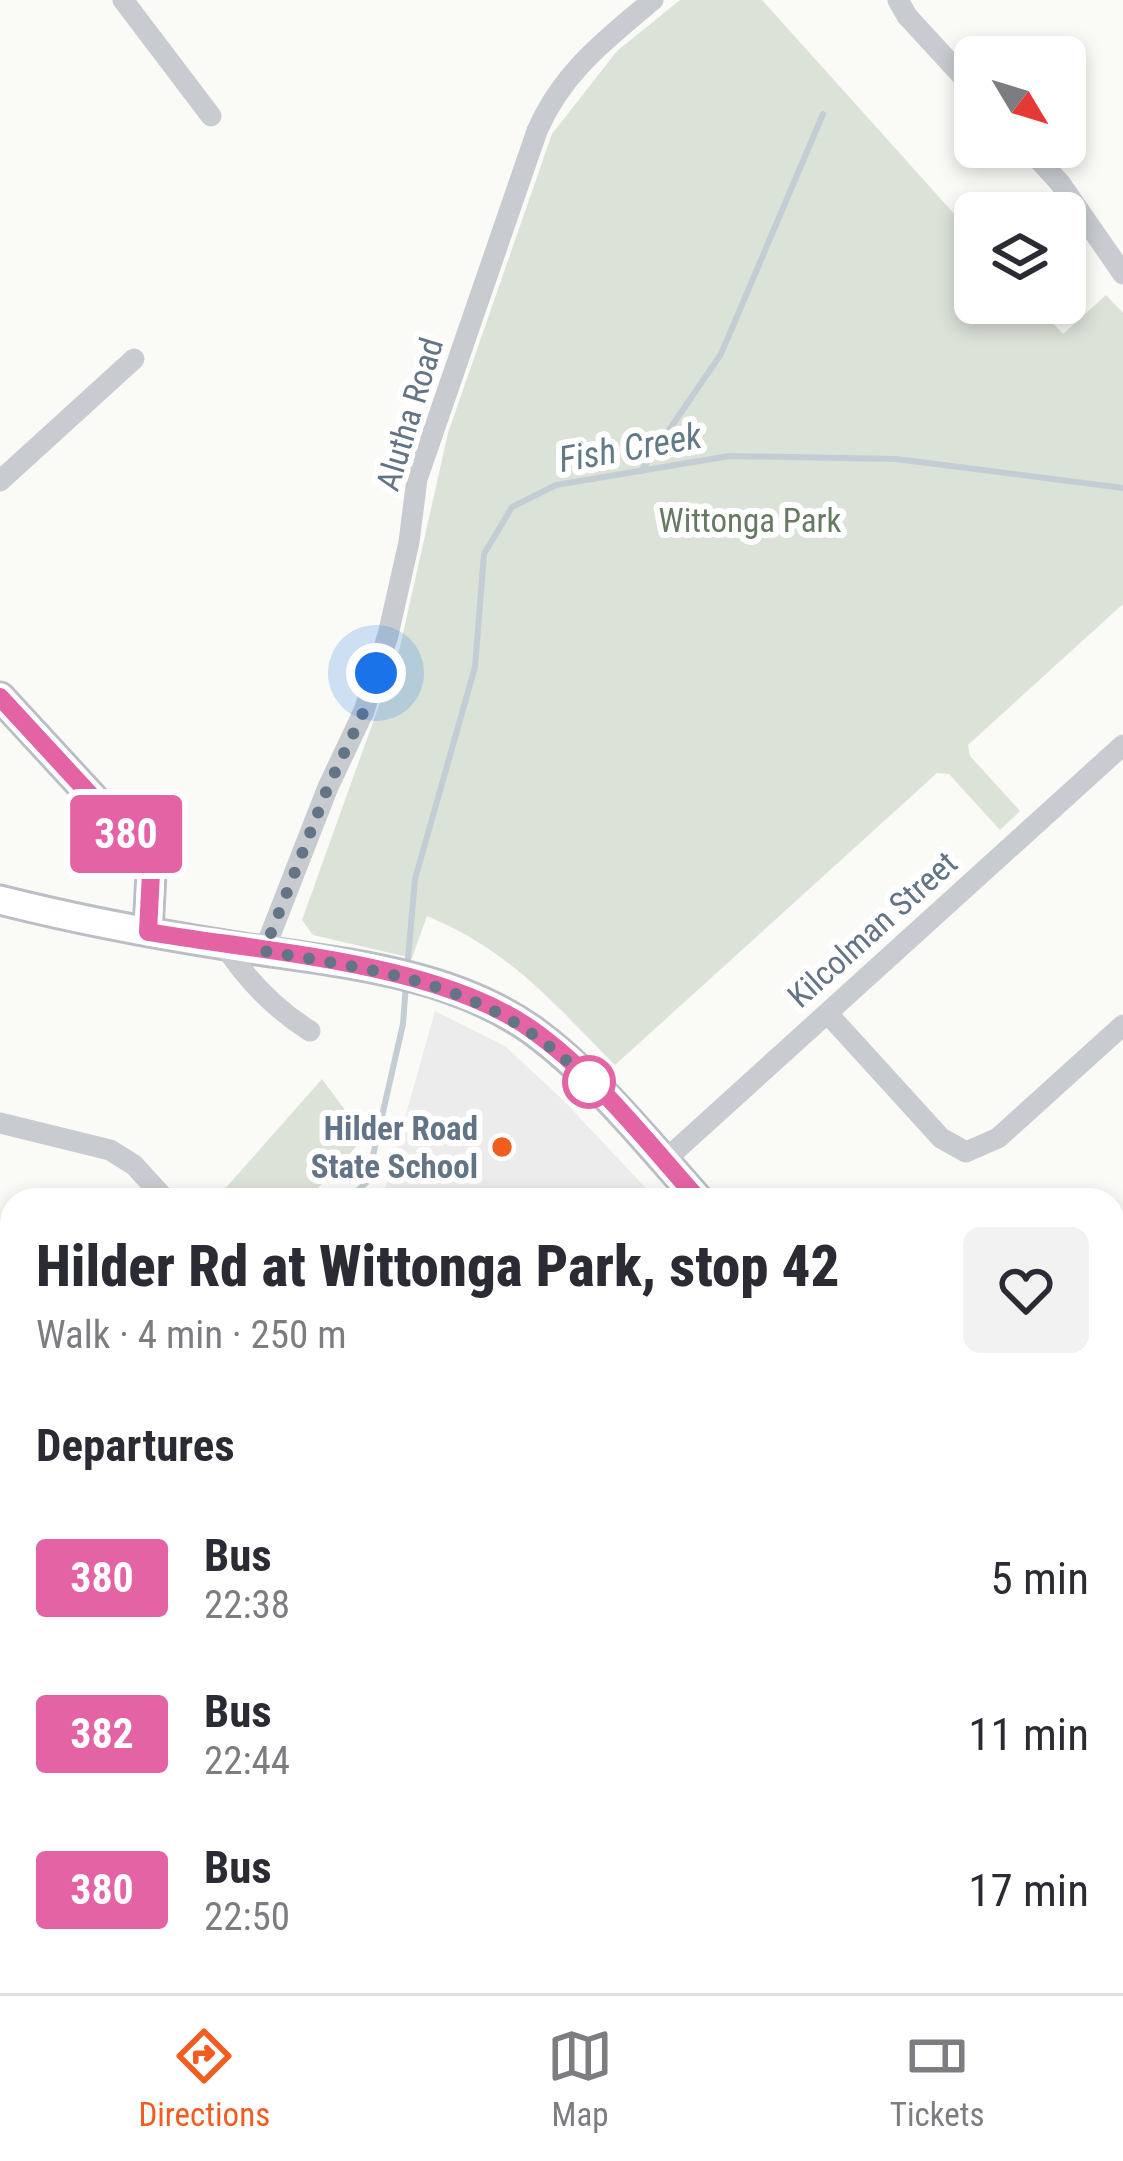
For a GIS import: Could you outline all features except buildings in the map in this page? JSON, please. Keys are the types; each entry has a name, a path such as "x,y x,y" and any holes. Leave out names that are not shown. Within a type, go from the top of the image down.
{"street":[{"name":"Alutha Road","path":"264,951 328,787 364,711 388,635 409,542 417,479 537,131 571,72 652,0"},
{"path":"898,0 954,67"},
{"path":"138,5 212,116"},
{"path":"1046,168 1123,274"},
{"path":"0,481 134,359"},
{"path":"0,697 142,851 151,873 148,932"},
{"name":"Kilcolman Street","path":"664,1162 1123,746"},
{"path":"0,900 99,925 378,971 464,995 529,1028 571,1062 688,1188"},
{"path":"224,945 244,975 289,1018 310,1031"},
{"path":"828,1014 941,1138 966,1152 998,1138 1123,1025"},
{"path":"0,1123 110,1150 134,1165 155,1188"}],"shaded area":[{"name":"Hilder Road State School","path":"435,1011 505,1046 646,1188 385,1188"}],"green space":[{"name":"Wittonga Park","path":"680,0 762,0 954,214 954,324 1054,324 1063,334 1074,324 1086,324 1086,313 1106,295 1123,313 1123,604 968,745 970,756 1020,811 1000,830 949,774 937,773 615,1065 507,962 427,916 412,958 313,935 302,920 400,647 448,433 552,134 617,51"},
{"path":"322,1079 365,1137 318,1188 226,1188"}],"waterway":[{"path":"641,471 721,354 823,114"},
{"name":"Fish Creek","path":"407,970 415,879 475,667 484,554 512,507 556,485 729,456 896,459 1123,488"},
{"name":"Fish Creek","path":"360,1188 367,1182 403,1024 406,984"}],"bus line":[{"name":"380","path":"0,697 142,851 151,873 148,932 417,979 480,1002 529,1028 571,1062 688,1188"}],"place":[{"name":"Hilder Road State School","path":"502,1147"}],"route":[{"path":"376,673 264,951 448,988 529,1028 602,1095 589,1082"}]}
